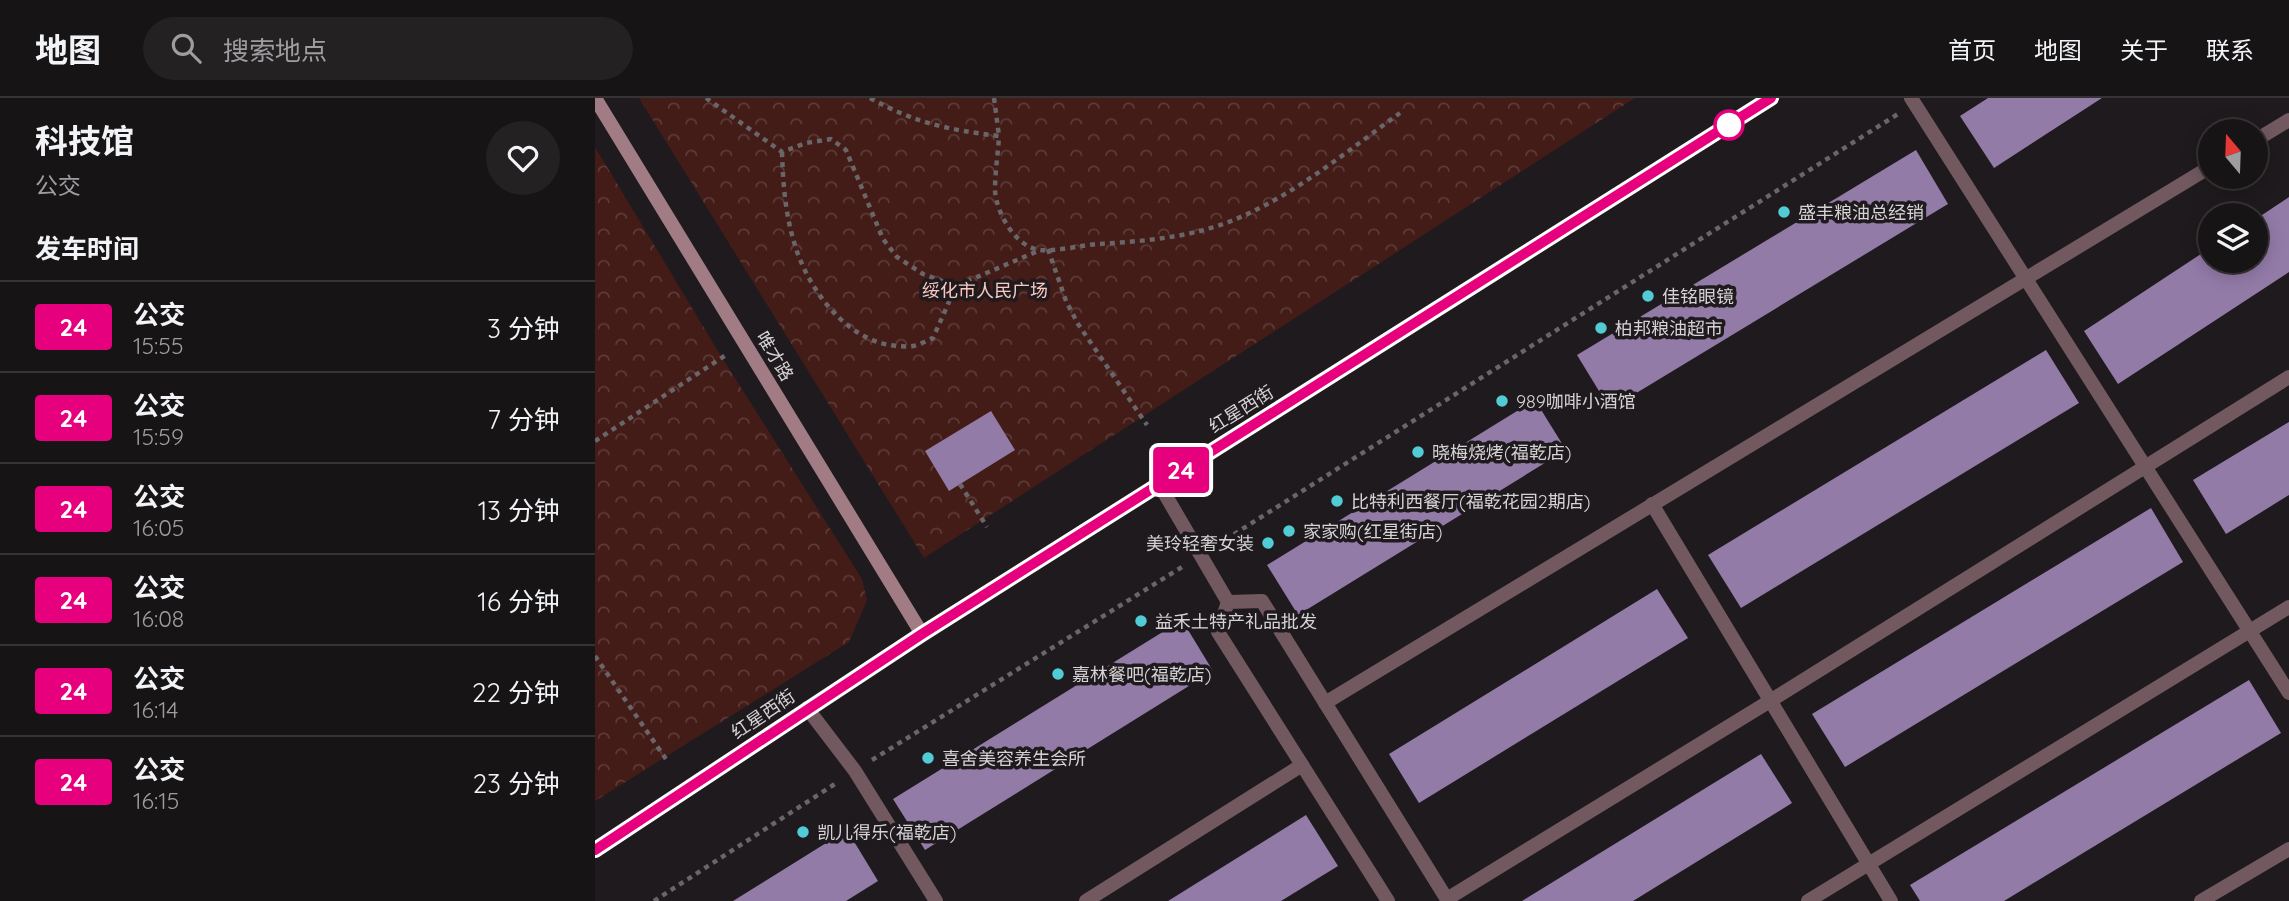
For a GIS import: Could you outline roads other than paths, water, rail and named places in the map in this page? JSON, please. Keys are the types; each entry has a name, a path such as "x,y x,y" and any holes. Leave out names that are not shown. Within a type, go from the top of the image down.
{"main road":[{"name":"唯才路","path":"595,98 922,634"},
{"name":"红星西街","path":"595,850 922,634 1771,98"}],"street":[{"path":"1913,101 2289,693"},
{"path":"2268,133 2289,120"},
{"path":"1325,703 2198,174"},
{"path":"1228,602 1262,601 1447,900 2289,377"},
{"path":"1159,484 1228,602 1218,632 1388,901"},
{"path":"1652,504 1891,901"},
{"path":"1808,901 2289,607"},
{"path":"807,708 855,771 936,901"},
{"path":"1086,901 1302,765"},
{"path":"2201,901 2289,849"}],"place":[{"name":"盛丰粮油总经销","path":"1784,212"},
{"name":"佳铭眼镜","path":"1648,296"},
{"name":"柏邦粮油超市","path":"1601,328"},
{"name":"989咖啡小酒馆","path":"1502,401"},
{"name":"晓梅烧烤(福乾店)","path":"1418,452"},
{"name":"比特利西餐厅(福乾花园2期店)","path":"1337,501"},
{"name":"家家购(红星街店)","path":"1289,531"},
{"name":"美玲轻奢女装","path":"1268,543"},
{"name":"益禾土特产礼品批发","path":"1141,621"},
{"name":"嘉林餐吧(福乾店)","path":"1058,674"},
{"name":"喜舍美容养生会所","path":"928,758"},
{"name":"凯儿得乐(福乾店)","path":"803,832"}],"park label":[{"name":"绥化市人民广场","path":"985,290"}]}
